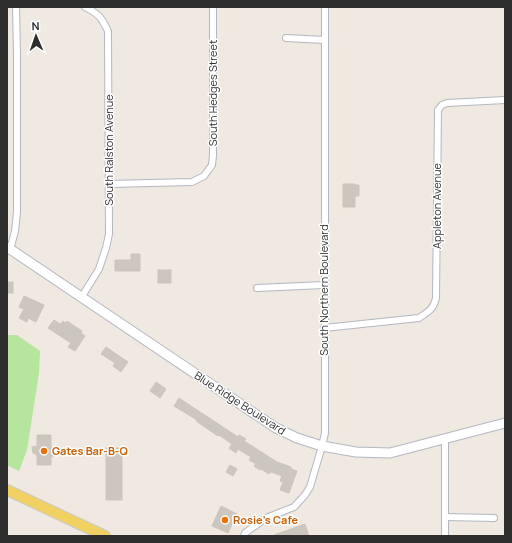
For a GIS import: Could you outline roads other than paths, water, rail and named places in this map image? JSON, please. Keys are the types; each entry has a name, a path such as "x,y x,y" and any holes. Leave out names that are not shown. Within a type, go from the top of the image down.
{"main road":[{"path":"7,490 105,536"}],"street":[{"path":"9,248 15,231 17,212 16,7"},
{"name":"South Ralston Avenue","path":"82,298 99,270 109,234 108,31 102,19 96,13 85,7"},
{"name":"South Hedges Street","path":"109,184 192,182 204,176 212,165 213,7"},
{"name":"South Northern Boulevard","path":"244,536 245,533 266,518 294,507 306,495 310,487 325,433 325,7"},
{"path":"286,38 325,40"},
{"name":"Appleton Avenue","path":"324,328 419,318 430,311 436,298 438,110 442,105 447,103 505,100"},
{"name":"Blue Ridge Boulevard","path":"9,248 276,428 297,438 322,446 356,452 390,453 505,423"},
{"path":"257,288 324,285"},
{"path":"445,439 445,536"},
{"path":"445,517 494,518"}],"place":[{"name":"Gates Bar-B-Q","path":"44,451"},
{"name":"Rosie's Cafe","path":"225,520"}]}
